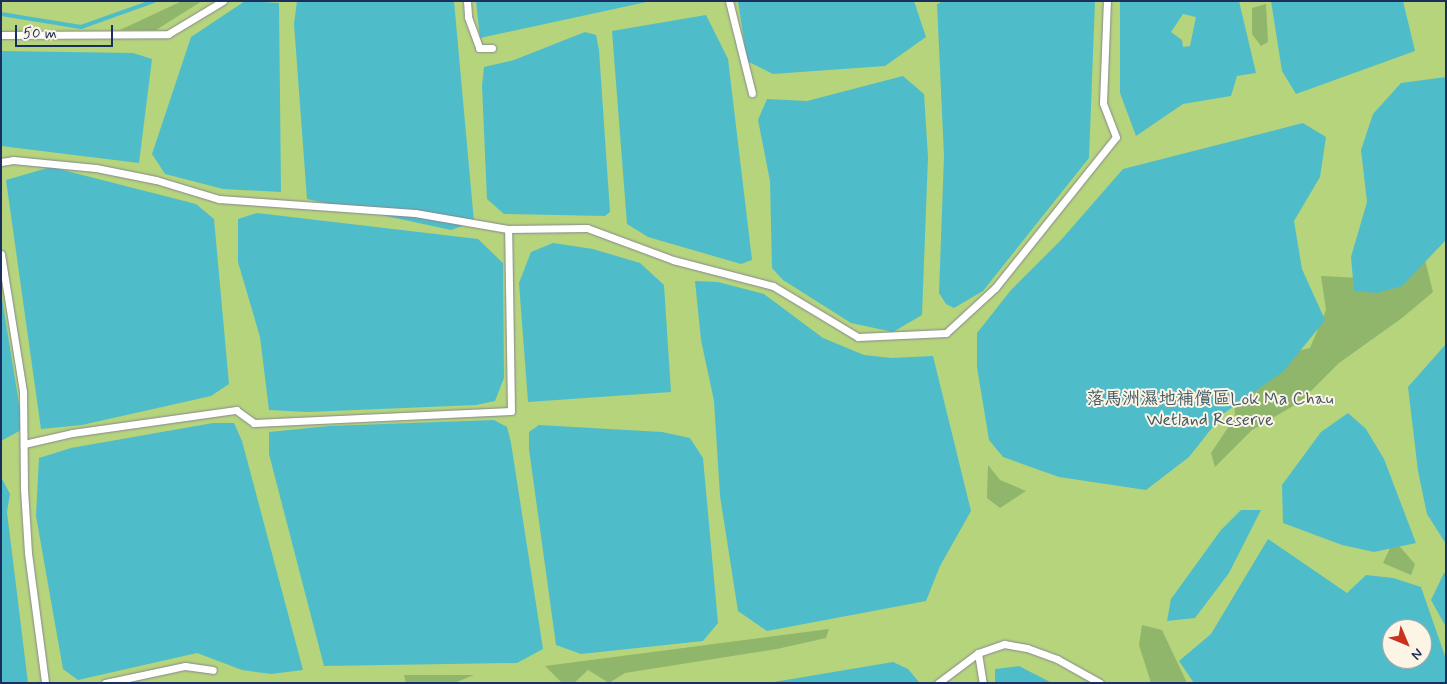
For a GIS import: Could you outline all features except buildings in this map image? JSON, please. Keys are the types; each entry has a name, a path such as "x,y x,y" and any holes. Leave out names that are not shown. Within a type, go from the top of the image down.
{"lane":[{"path":"1,35 168,34 223,1"},
{"path":"467,1 468,17 479,48 492,48"},
{"path":"729,1 752,93"},
{"path":"1,162 13,160 96,168 156,180 219,199 415,213 508,229 587,228 673,260 773,286 858,336 946,333 995,288 1116,137 1102,103 1107,1"},
{"path":"24,444 72,433 236,410 254,423 511,410 508,229"},
{"path":"1,254 23,392 28,553 45,683"},
{"path":"938,683 978,653 1004,644 1027,648 1100,683"},
{"path":"978,653 984,683"},
{"path":"105,683 185,666 213,670"}],"green space":[{"name":"落馬洲濕地補償區Lok Ma Chau Wetland Reserve","path":"1,1 1446,1 1446,683 1,683"},
{"path":"182,1 202,1 156,30 120,30"},
{"path":"1266,4 1268,42 1261,46 1252,34 1252,8"},
{"path":"1422,248 1433,292 1402,318 1339,363 1300,402 1252,430 1215,467 1211,453 1235,417 1234,391 1271,357 1310,348 1326,310 1321,276 1381,279"},
{"path":"988,465 1000,480 1026,491 1000,508 987,498"},
{"path":"1394,540 1415,564 1411,575 1383,563"},
{"path":"1142,625 1162,630 1187,683 1151,683 1139,645"},
{"path":"829,629 826,638 777,649 625,673 609,683 588,670 574,683 562,683 545,666"},
{"path":"404,675 474,675 454,683 406,683"}],"water":[{"path":"245,1 279,3 281,192 223,189 165,174 152,154 191,37"},
{"path":"297,1 454,1 474,222 451,230 307,199 294,24"},
{"path":"476,1 651,1 480,38"},
{"path":"738,1 914,1 926,37 885,66 773,74 747,61"},
{"path":"944,1 1095,1 1089,158 983,291 954,308 946,304 939,293 944,156 937,4"},
{"path":"1120,1 1239,1 1256,73 1237,76 1231,96 1183,104 1136,136 1120,93","holes":["1183,14 1196,17 1190,46 1183,47 1182,40 1171,32"]},
{"path":"1271,1 1403,1 1415,51 1296,94 1282,71"},
{"path":"706,15 728,59 752,260 741,264 648,237 627,224 612,31"},
{"path":"585,32 596,35 599,50 610,212 605,216 504,214 487,199 482,86 484,67 514,60"},
{"path":"1,51 133,53 152,59 139,163 1,146"},
{"path":"903,76 924,94 928,157 922,315 893,332 851,323 783,280 772,268 770,181 758,120 767,99 807,101"},
{"path":"1446,77 1446,240 1402,286 1377,293 1354,291 1351,257 1367,202 1361,150 1373,114 1401,83"},
{"path":"1303,123 1326,137 1320,177 1294,221 1302,269 1325,320 1284,371 1223,414 1189,457 1146,490 1059,477 1003,457 989,440 977,367 977,333 1011,290 1061,240 1123,169"},
{"path":"51,167 196,204 214,219 229,384 211,396 82,425 41,429 6,180"},
{"path":"257,213 478,239 503,263 504,378 495,401 476,405 308,412 269,410 260,337 238,262 238,219"},
{"path":"553,243 593,249 640,263 664,285 671,392 528,402 519,283 531,252"},
{"path":"695,281 718,282 764,294 823,338 864,355 892,358 933,356 971,511 940,566 926,601 767,631 738,611 720,496 714,401 701,340"},
{"path":"1,292 23,429 1,441"},
{"path":"1446,344 1446,544 1427,514 1418,471 1408,387"},
{"path":"1348,413 1366,429 1384,459 1416,543 1374,552 1342,545 1283,523 1282,485 1321,432"},
{"path":"494,420 507,427 511,443 543,649 517,663 324,666 269,454 269,432 329,426"},
{"path":"213,423 234,423 242,441 303,670 271,674 242,670 197,653 78,680 63,669 36,516 39,458 71,448"},
{"path":"539,425 662,432 690,438 703,458 718,623 703,641 581,654 556,645 529,449 529,432"},
{"path":"1,477 10,494 7,512 28,683 1,683"},
{"path":"1241,510 1261,510 1229,573 1195,618 1167,621 1171,599 1221,530"},
{"path":"1268,539 1347,593 1366,575 1393,578 1421,587 1446,659 1446,683 1194,683 1179,661 1211,634"},
{"path":"1444,573 1446,573 1446,627 1431,600"},
{"path":"893,662 908,669 919,682 768,683"},
{"path":"1019,666 1052,683 995,683 995,669"}],"waterway":[{"path":"1,14 81,27 154,1"}]}
